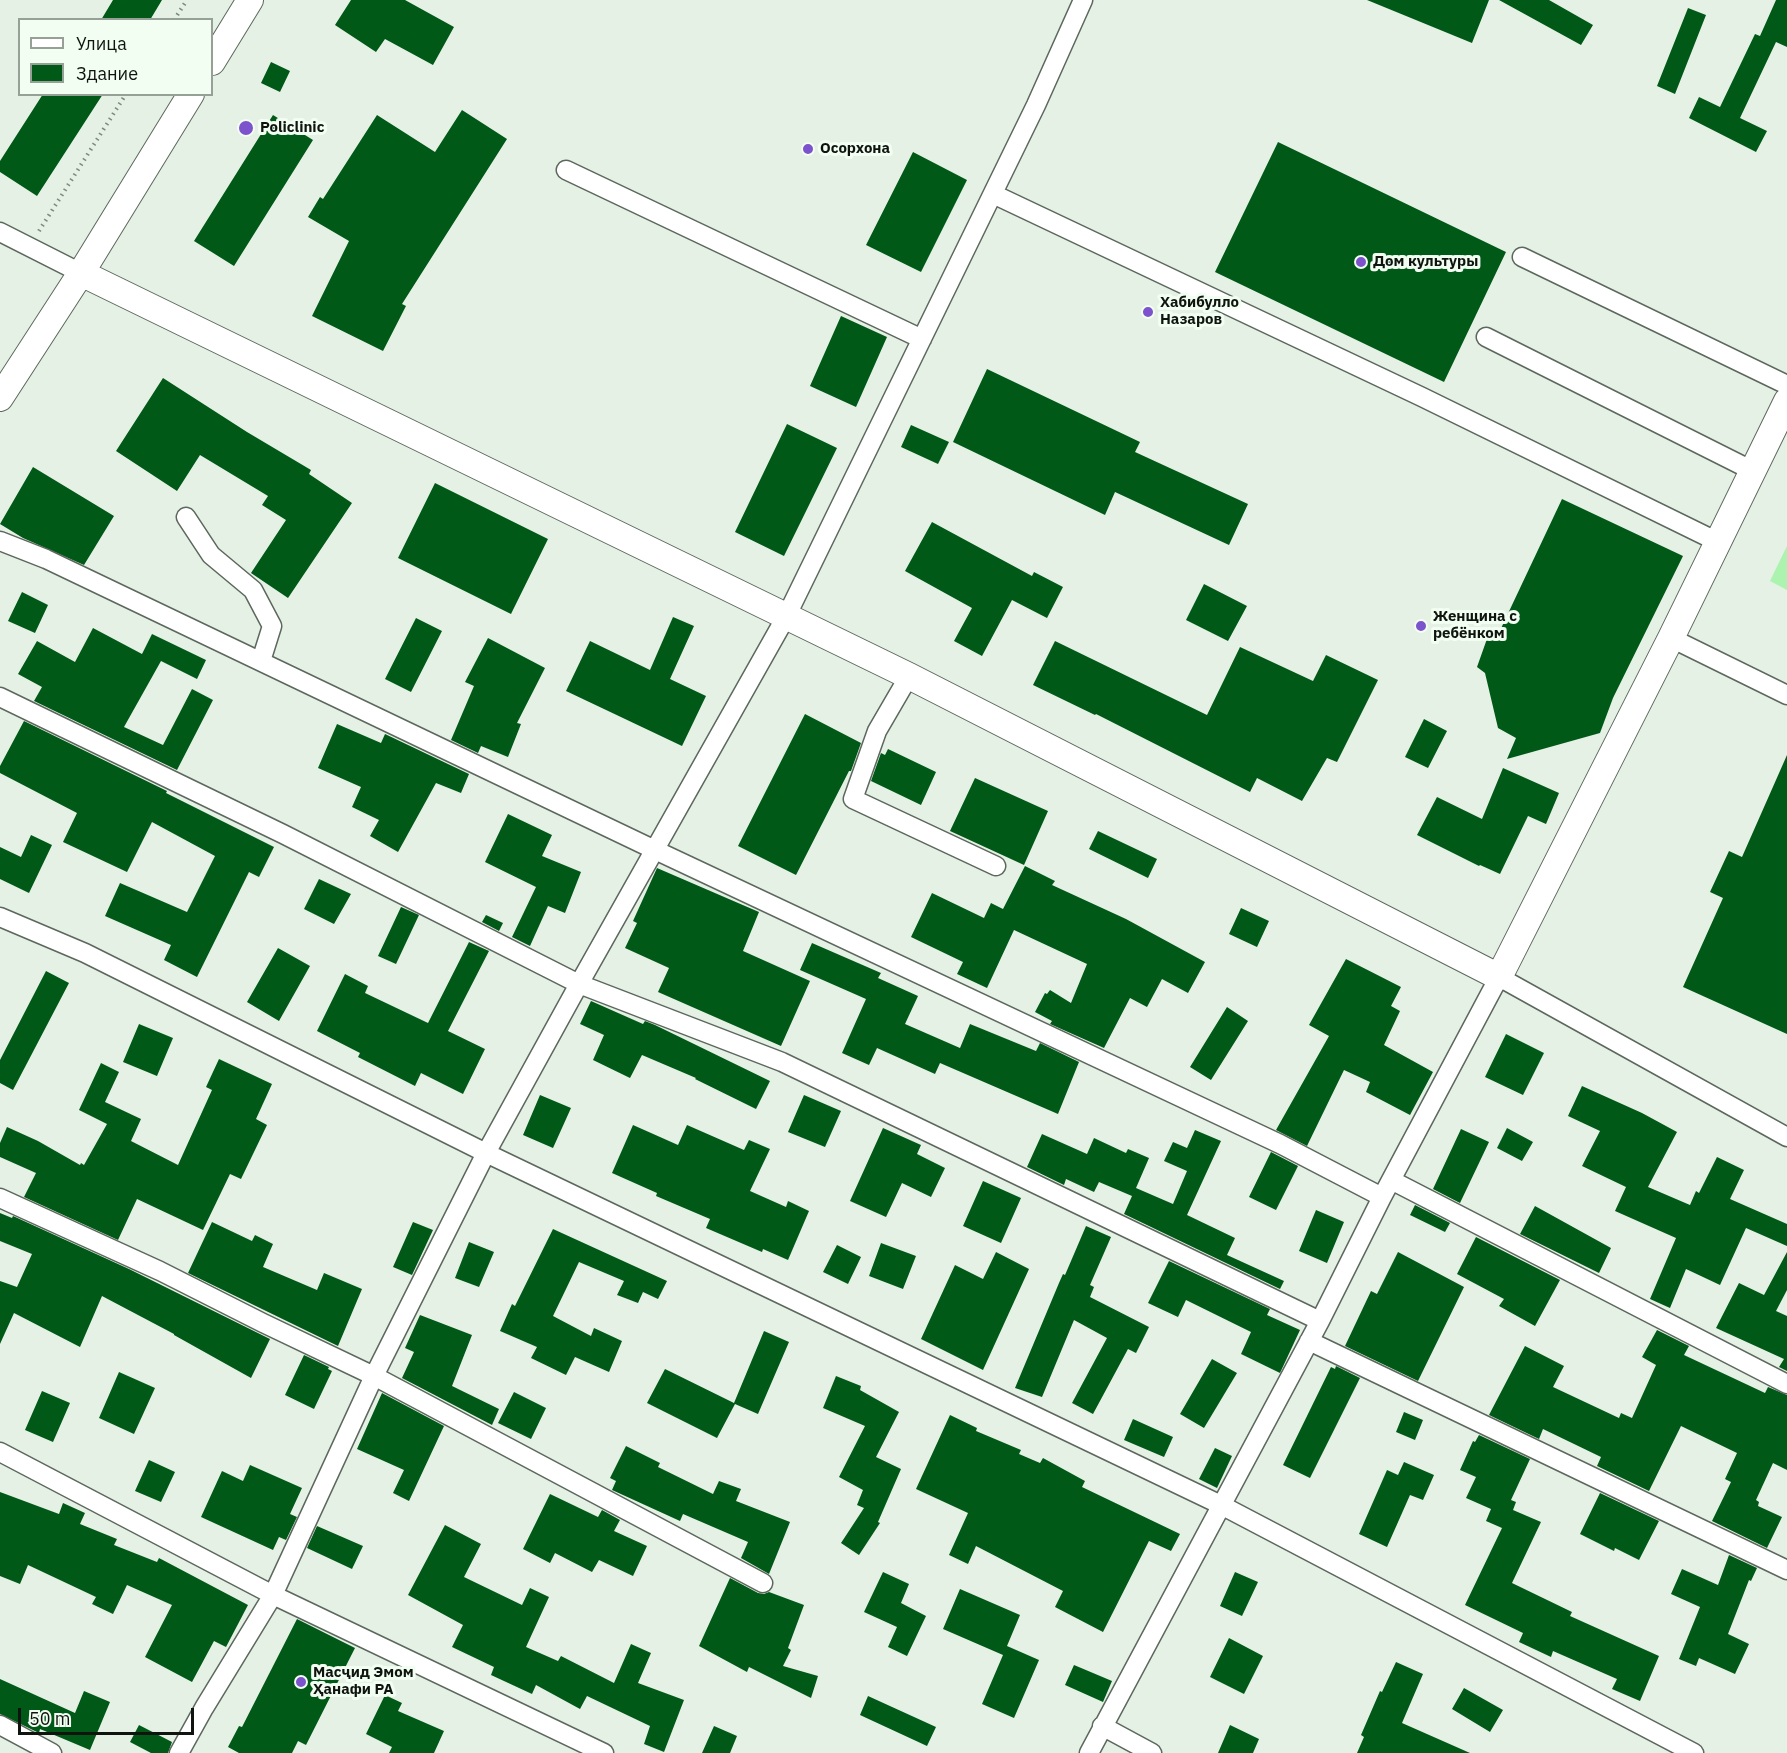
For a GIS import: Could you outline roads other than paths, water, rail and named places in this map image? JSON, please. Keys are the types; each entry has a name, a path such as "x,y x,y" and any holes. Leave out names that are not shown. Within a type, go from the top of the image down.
{"street":[{"path":"213,60 249,0"},
{"path":"179,1753 273,1595 374,1376 486,1153 787,615 1036,105 1083,0"},
{"path":"0,398 81,273 190,96"},
{"path":"566,170 922,339"},
{"path":"993,194 1422,397 1718,542"},
{"path":"0,232 909,676 1499,976 1787,1137"},
{"path":"1522,257 1787,385"},
{"path":"1486,337 1753,471"},
{"path":"1089,1753 1320,1321 1382,1197 1499,976 1671,638 1787,401"},
{"path":"186,518 211,555 253,590 272,626 261,661"},
{"path":"0,541 46,560 261,661 655,850 1280,1144 1382,1197"},
{"path":"1671,638 1787,695"},
{"path":"909,676 877,731 854,799 996,866"},
{"path":"0,697 283,834 579,984 782,1062 1320,1321"},
{"path":"0,917 85,953 486,1153 1221,1505 1694,1753"},
{"path":"1391,1180 1787,1384"},
{"path":"0,1198 160,1271 374,1376 763,1583"},
{"path":"1309,1341 1787,1570"},
{"path":"0,1452 273,1595 604,1753"},
{"path":"0,1725 52,1753"},
{"path":"1102,1726 1152,1753"}],"place":[{"name":"Policlinic","path":"246,128"},
{"name":"Осорхона","path":"808,149"},
{"name":"Дом культуры","path":"1361,262"},
{"name":"Хабибулло Назаров","path":"1148,312"},
{"name":"Женщина с ребёнком","path":"1421,626"},
{"name":"Масҷид Эмом Ҳанафи РА","path":"301,1682"}]}
